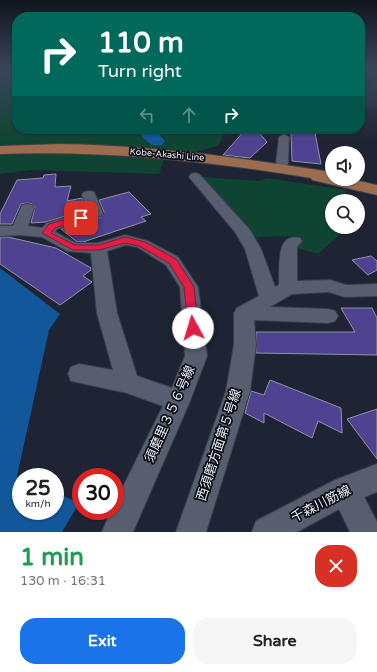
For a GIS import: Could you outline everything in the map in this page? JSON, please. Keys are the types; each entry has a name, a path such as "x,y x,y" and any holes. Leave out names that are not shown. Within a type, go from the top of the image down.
{"main road":[{"name":"Kobe-Akashi Line","path":"0,150 77,149 138,152 325,176"},
{"path":"210,160 282,164 325,169"},
{"path":"300,172 377,190"},
{"path":"365,176 377,179"},
{"path":"365,182 377,184"}],"street":[{"path":"282,164 284,137"},
{"path":"195,177 242,230 279,293"},
{"path":"46,233 52,226 96,213 89,195"},
{"path":"10,231 28,208"},
{"name":"須磨里３５６号線","path":"10,231 46,233 73,248 99,248 125,240 142,244 172,262 189,287 196,356 178,401 117,532"},
{"path":"279,293 289,246 294,241"},
{"path":"99,248 107,313 128,383"},
{"path":"244,313 279,293 330,286 344,291 377,290"},
{"path":"244,313 328,316"},
{"name":"西須磨方面第５号線","path":"190,532 238,391 245,345 244,313"},
{"path":"79,374 128,383 178,401"},
{"name":"千森川筋線","path":"267,532 345,490 377,478"},
{"path":"345,490 366,532"}],"shaded area":[{"path":"365,94 377,94 377,107 365,107"}],"green space":[{"path":"0,94 12,94 12,134 224,134 218,146 192,153 167,151 159,174 31,170 0,174"},
{"path":"202,177 259,181 267,178 346,190 346,194 325,194 325,234 341,234 318,254 296,248 296,236 254,237"}],"water":[{"path":"0,268 60,314 49,330 19,468 12,468 12,520 64,520 64,496 72,500 72,515 62,532 0,532"}],"building":[{"path":"242,134 260,134 267,142 250,158 223,155"},
{"path":"291,134 315,134 321,164 292,161"},
{"path":"56,174 55,187 71,186 67,201 82,198 86,210 46,222 31,223 35,207 32,204 27,203 21,204 12,224 0,224 0,214 17,180 43,178 44,175"},
{"path":"129,192 151,214 141,217 146,221 83,242 77,242 61,229 101,217 104,212 99,200"},
{"path":"0,237 8,237 56,248 91,268 91,270 83,276 92,282 60,305 0,264"},
{"path":"371,256 377,261 377,270 368,275 352,260"},
{"path":"341,308 372,308 377,318 377,355 256,353 256,332 355,332"},
{"path":"270,380 341,408 342,433 318,421 312,438 264,413 264,423 245,413 251,391 264,395"},
{"path":"377,409 377,459 347,419"}],"waterway":[{"path":"149,134 156,141"}],"route":[{"path":"81,218 52,226 46,233 73,248 99,248 125,240 142,244 172,262 189,287 193,328"}]}
